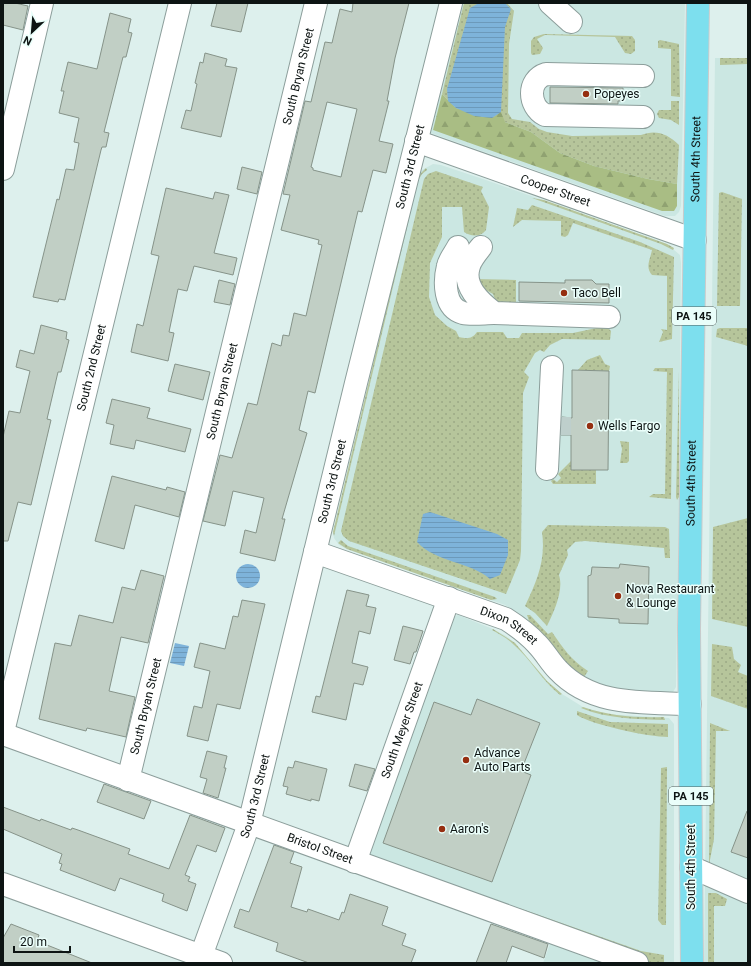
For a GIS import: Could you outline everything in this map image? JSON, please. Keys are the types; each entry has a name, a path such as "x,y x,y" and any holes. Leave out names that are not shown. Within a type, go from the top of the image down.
{"main road":[{"name":"South 4th Street","path":"692,963 690,704 698,3"}],"street":[{"path":"3,169 42,3"},
{"name":"South 2nd Street","path":"3,733 180,3"},
{"name":"South Bryan Street","path":"128,780 316,3"},
{"name":"South 3rd Street","path":"211,959 249,824 314,552 451,3"},
{"path":"536,3 559,16"},
{"path":"643,76 546,74 534,84 532,96 533,105 537,111 545,115 643,117"},
{"name":"Cooper Street","path":"416,141 695,240"},
{"path":"480,246 469,265 467,273 469,284 473,294 494,314"},
{"path":"458,247 448,266 446,294 450,303 456,310 464,313 609,317"},
{"path":"558,361 560,426 559,459 541,475 558,361"},
{"name":"Dixon Street","path":"314,552 506,619 520,628 537,644 558,670 576,686 598,696 618,701 690,704"},
{"name":"South Meyer Street","path":"355,862 449,598"},
{"name":"Bristol Street","path":"3,733 249,824 637,963"},
{"path":"691,868 748,892"},
{"path":"3,884 211,959"}],"shaded area":[{"path":"459,3 685,3 681,206 679,212 675,216 665,216 428,132"},
{"path":"715,58 748,58 748,963 704,963"},
{"path":"433,164 441,165 483,179 667,244 680,255 679,497 676,687 673,692 619,690 604,687 580,675 539,630 518,613 505,605 347,549 339,545 334,538 333,532 418,176 422,170"},
{"path":"458,615 493,629 506,636 515,643 547,681 562,694 583,707 607,714 669,718 674,724 674,963 543,963 555,930 364,860 452,617"}],"green space":[{"path":"464,3 507,3 514,11 509,44 508,113 512,119 530,122 539,129 547,132 572,136 641,135 652,132 666,135 679,145 677,184 648,179 594,166 560,153 531,132 505,122 456,108 442,94"},
{"path":"544,34 632,36 635,40 635,51 631,54 625,53 615,37 545,35 537,39 543,48 540,54 532,55 531,41 534,37"},
{"path":"660,40 679,44 680,97 671,96 671,49 658,48 658,41"},
{"path":"720,58 748,58 748,64 720,65"},
{"path":"442,94 456,108 492,118 501,112 505,122 531,132 560,153 594,166 648,179 677,184 677,206 674,211 662,211 433,130"},
{"path":"671,101 679,101 679,125 671,120 659,118 657,114 659,110 671,110"},
{"path":"426,168 427,170 422,174 418,181 334,536 333,532 418,176"},
{"path":"436,171 483,187 481,191 489,207 486,230 476,236 464,232 462,207 442,207 442,237 430,263 429,297 435,315 447,326 456,331 459,337 469,338 477,332 503,332 507,338 519,338 522,333 573,333 606,326 611,331 610,340 562,339 550,345 544,352 540,350 535,353 524,372 529,377 523,393 521,551 520,560 506,594 349,541 343,536 341,531 424,179 428,174"},
{"path":"722,192 742,199 740,306 717,306 719,193"},
{"path":"532,198 544,200 667,244 674,248 673,250 661,244"},
{"path":"532,205 640,242 674,257 672,339 659,342 663,332 661,329 667,330 667,276 652,275 650,272 649,263 652,250 573,223 568,235 565,237 561,236 561,221 522,220 513,227 517,208 528,210"},
{"path":"474,279 516,280 516,309 496,302 493,294 484,289"},
{"path":"748,328 748,346 716,337 717,329"},
{"path":"600,355 605,364 610,366 609,371 578,370 587,360"},
{"path":"655,368 673,368 671,499 649,497 653,494 665,494 667,372 653,371"},
{"path":"679,371 679,497 677,500 676,497"},
{"path":"620,441 629,442 629,461 627,463 620,463 622,449"},
{"path":"571,461 571,470 596,470 596,484 553,484 551,481 553,479 557,482 561,478 558,474"},
{"path":"748,518 748,627 712,619 713,527"},
{"path":"548,525 665,527 669,529 670,558 665,558 664,548 585,541 575,542 567,550 568,555 559,575 560,587 558,601 547,626 535,613 525,606 540,570 543,552 542,532"},
{"path":"341,540 348,546 495,597 497,599 491,600 347,549 338,543"},
{"path":"527,615 530,615 548,634 552,632 572,658 588,671 584,677 568,666 539,630 529,621"},
{"path":"493,629 515,643 547,681 562,694 560,695 547,683 519,650 503,636 492,630"},
{"path":"712,644 732,647 734,659 741,665 738,672 748,676 748,709 711,696"},
{"path":"583,707 623,716 664,717 665,720 633,719 612,716 591,712 581,708"},
{"path":"577,711 610,722 668,724 668,737 635,733 595,723 577,715"},
{"path":"710,723 730,731 716,731 714,839 709,865"},
{"path":"667,767 666,925 662,925 658,920 661,768"},
{"path":"708,893 716,893 727,899 725,906 714,906 714,963 708,963"},
{"path":"519,908 641,951 664,955 664,963 647,963 507,912"}],"water":[{"path":"479,3 505,3 511,9 505,27 501,112 492,118 474,116 456,108 448,101 447,89 470,8"},
{"path":"430,512 497,534 508,540 508,555 500,575 490,579 482,573 434,554 417,542 423,514"},
{"path":"248,564 256,568 260,576 256,584 248,588 240,584 236,576 240,568"},
{"path":"175,643 189,646 184,666 170,663"}],"building":[{"path":"3,3 15,3 28,6 23,30 3,25"},
{"path":"217,3 248,3 241,32 211,26"},
{"path":"353,3 409,3 395,58 387,101 389,101 379,141 393,144 386,173 373,170 362,212 358,211 315,393 308,391 299,430 307,433 282,519 285,519 275,561 240,553 245,530 256,533 264,498 233,491 225,526 203,521 220,455 232,458 248,403 257,405 272,343 281,346 283,335 289,336 294,313 306,316 322,245 318,244 319,240 281,230 290,195 283,194 305,101 311,102 325,42 332,43 340,9 352,12","holes":["327,102 357,109 341,177 313,170 311,167"]},
{"path":"110,13 131,19 128,32 132,33 126,57 123,57 104,132 109,133 106,147 102,147 101,150 65,300 59,299 58,302 33,297 57,199 59,200 66,169 74,170 79,143 74,142 79,118 59,113 64,91 61,91 68,62 97,69"},
{"path":"205,53 227,59 225,66 237,68 221,137 181,128 186,110 191,111 200,62 203,63"},
{"name":"Popeyes","path":"550,87 623,88 623,101 618,101 618,104 550,103"},
{"path":"242,167 262,172 257,194 237,189"},
{"path":"166,188 213,199 215,192 229,195 214,253 237,258 233,275 194,266 187,291 178,289 169,332 174,333 168,361 131,352 137,324 143,326 159,256 151,254"},
{"path":"219,280 235,284 230,305 214,302"},
{"name":"Taco Bell","path":"565,280 592,280 596,284 609,284 609,303 519,301 519,282 565,283"},
{"path":"41,325 67,332 66,339 69,340 61,372 58,372 47,419 51,420 31,505 18,502 8,541 3,541 3,437 9,411 20,413 30,371 16,367 20,350 34,354"},
{"path":"175,364 210,372 203,400 168,391"},
{"name":"Wells Fargo","path":"572,370 609,371 608,470 571,470 571,435 561,435 562,417 572,418"},
{"path":"112,399 150,408 147,418 191,429 185,452 136,440 134,449 110,444 114,425 106,423"},
{"path":"112,476 166,490 167,487 185,492 179,517 135,505 124,549 95,541"},
{"name":"Nova Restaurant & Lounge","path":"620,564 649,567 648,624 619,623 619,619 588,617 588,576 591,575 592,567 619,568"},
{"path":"141,570 164,576 148,643 121,637 109,691 135,697 126,737 87,728 86,731 39,719 55,643 71,646 79,615 113,623 122,587 135,590"},
{"path":"347,590 369,595 366,606 376,608 370,634 359,631 352,663 368,667 363,685 354,683 346,720 312,712 316,696 320,697"},
{"path":"242,600 265,604 240,709 217,704 208,741 187,736 194,706 202,708 210,671 194,667 200,643 225,649 233,616 238,617"},
{"path":"403,626 423,631 410,664 394,660"},
{"path":"477,699 540,723 521,771 531,775 492,882 383,843 434,702 471,715"},
{"path":"207,751 227,756 224,768 226,768 218,798 203,793 207,779 200,777"},
{"path":"295,761 327,769 319,801 311,799 311,801 286,794 288,787 283,786 288,767 293,768"},
{"path":"355,764 375,769 367,791 349,786"},
{"path":"104,784 151,801 144,819 97,802"},
{"path":"3,807 40,821 41,819 71,830 72,828 130,849 128,854 169,869 190,815 225,828 216,852 197,845 185,875 190,877 188,881 196,884 187,911 162,901 164,894 120,878 115,891 60,870 62,864 59,863 62,854 3,829"},
{"path":"748,811 748,858 731,852"},
{"path":"274,845 294,852 290,863 302,867 291,907 307,912 308,909 339,920 342,912 344,913 350,894 388,907 382,925 406,934 402,945 416,950 411,963 309,963 276,951 278,943 234,927 240,909 249,912"},
{"path":"11,924 39,935 37,941 92,963 3,963 3,938"},
{"path":"491,924 548,944 544,958 512,946 506,963 476,963"}],"tunnel":[{"path":"560,417 560,435"}],"place":[{"name":"Popeyes","path":"586,94"},
{"name":"Taco Bell","path":"564,293"},
{"name":"Wells Fargo","path":"590,426"},
{"name":"Nova Restaurant & Lounge","path":"618,596"},
{"name":"Advance Auto Parts","path":"466,760"},
{"name":"Aaron's","path":"442,829"}]}
